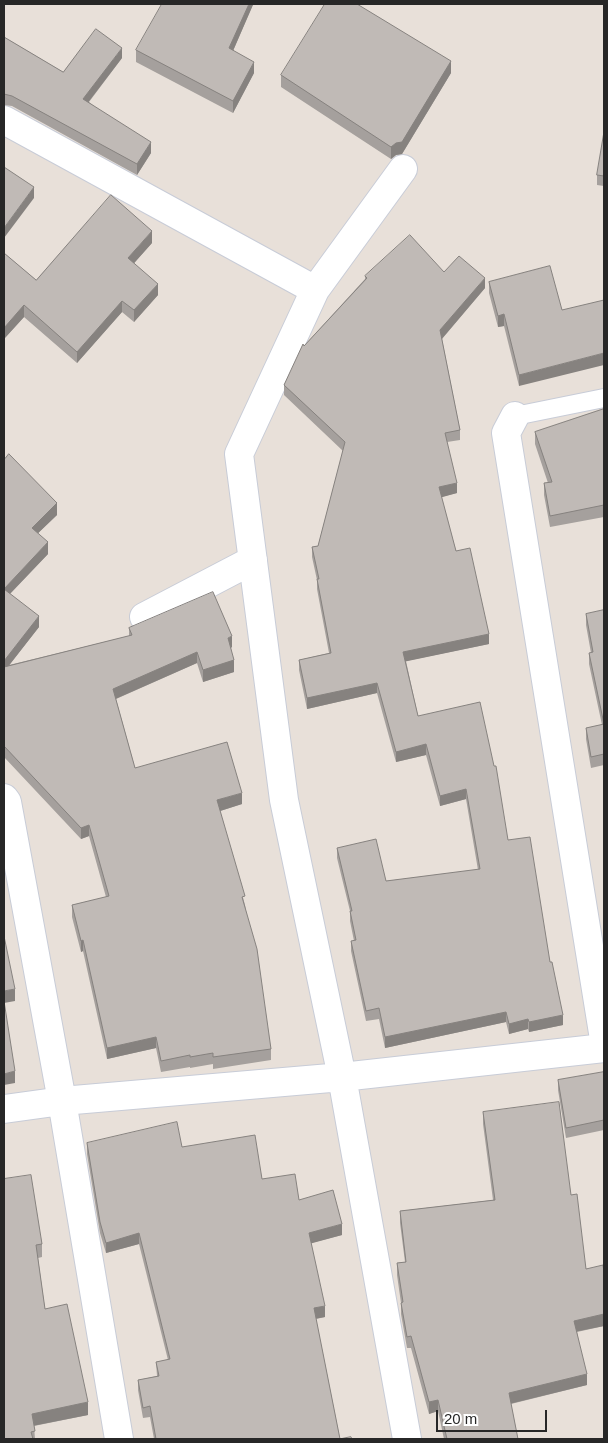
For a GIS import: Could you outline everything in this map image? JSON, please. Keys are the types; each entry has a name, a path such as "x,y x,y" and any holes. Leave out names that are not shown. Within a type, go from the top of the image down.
{"street":[{"path":"4,120 315,290"},
{"path":"403,169 315,290 238,454 284,800 342,1077 407,1439"},
{"path":"515,416 506,432 604,1039"},
{"path":"144,617 253,560"},
{"path":"4,798 7,802 62,1101 119,1439"},
{"path":"4,1109 62,1101 342,1077 604,1048"}],"lane":[{"path":"515,416 604,398"}],"building":[{"path":"162,4 249,4 229,48 254,62 233,101 136,50"},
{"path":"325,4 357,4 451,61 402,142 396,143 391,147 281,75"},
{"path":"96,29 122,48 83,99 151,142 137,164 12,96 4,94 4,37 63,72"},
{"path":"604,132 604,176 597,175"},
{"path":"4,167 34,187 4,228"},
{"path":"111,195 152,231 128,258 158,284 134,310 122,301 77,352 24,305 4,328 4,253 36,280"},
{"path":"410,235 444,272 459,256 485,278 440,330 460,430 445,433 457,483 439,487 456,551 470,548 489,634 403,652 418,716 480,702 494,766 496,766 508,840 530,837 550,962 552,962 563,1015 529,1022 528,1019 509,1024 506,1012 385,1037 379,1008 366,1011 351,941 356,940 350,911 352,911 337,848 376,839 386,881 480,869 466,789 440,796 426,744 396,752 377,683 307,698 299,660 331,653 312,547 318,546 345,442 284,385 303,344 304,346 367,278 365,276"},
{"path":"550,266 562,310 604,300 604,353 519,375 504,314 498,316 489,282"},
{"path":"604,409 604,505 550,516 544,483 552,482 535,432"},
{"path":"9,454 57,503 32,528 48,542 4,589 4,457"},
{"path":"4,589 39,616 4,661"},
{"path":"213,592 232,636 228,638 234,660 203,670 197,652 113,689 135,768 227,742 242,793 217,800 245,896 242,897 257,949 271,1049 213,1057 213,1053 190,1057 190,1055 161,1061 156,1037 107,1048 83,940 81,941 72,905 109,896 89,825 81,828 4,746 4,667 132,635 129,628"},
{"path":"604,610 604,724 589,653 593,652 586,614"},
{"path":"604,724 604,754 591,757 586,728"},
{"path":"4,936 15,989 4,991"},
{"path":"4,1001 15,1071 4,1074"},
{"path":"604,1072 604,1120 566,1128 558,1080"},
{"path":"559,1102 571,1195 577,1194 586,1269 603,1265 604,1272 604,1314 574,1321 587,1374 509,1393 518,1439 447,1439 438,1400 429,1402 411,1336 407,1337 397,1263 406,1262 400,1211 495,1200 483,1112"},
{"path":"177,1122 182,1147 255,1135 262,1179 295,1174 299,1200 333,1190 342,1224 309,1233 325,1306 314,1308 340,1439 156,1439 150,1406 143,1408 138,1380 159,1376 156,1362 170,1359 139,1233 106,1243 100,1222 87,1143"},
{"path":"31,1175 42,1244 36,1245 45,1309 67,1304 88,1402 32,1414 35,1431 31,1432 33,1439 4,1439 4,1179"}]}
